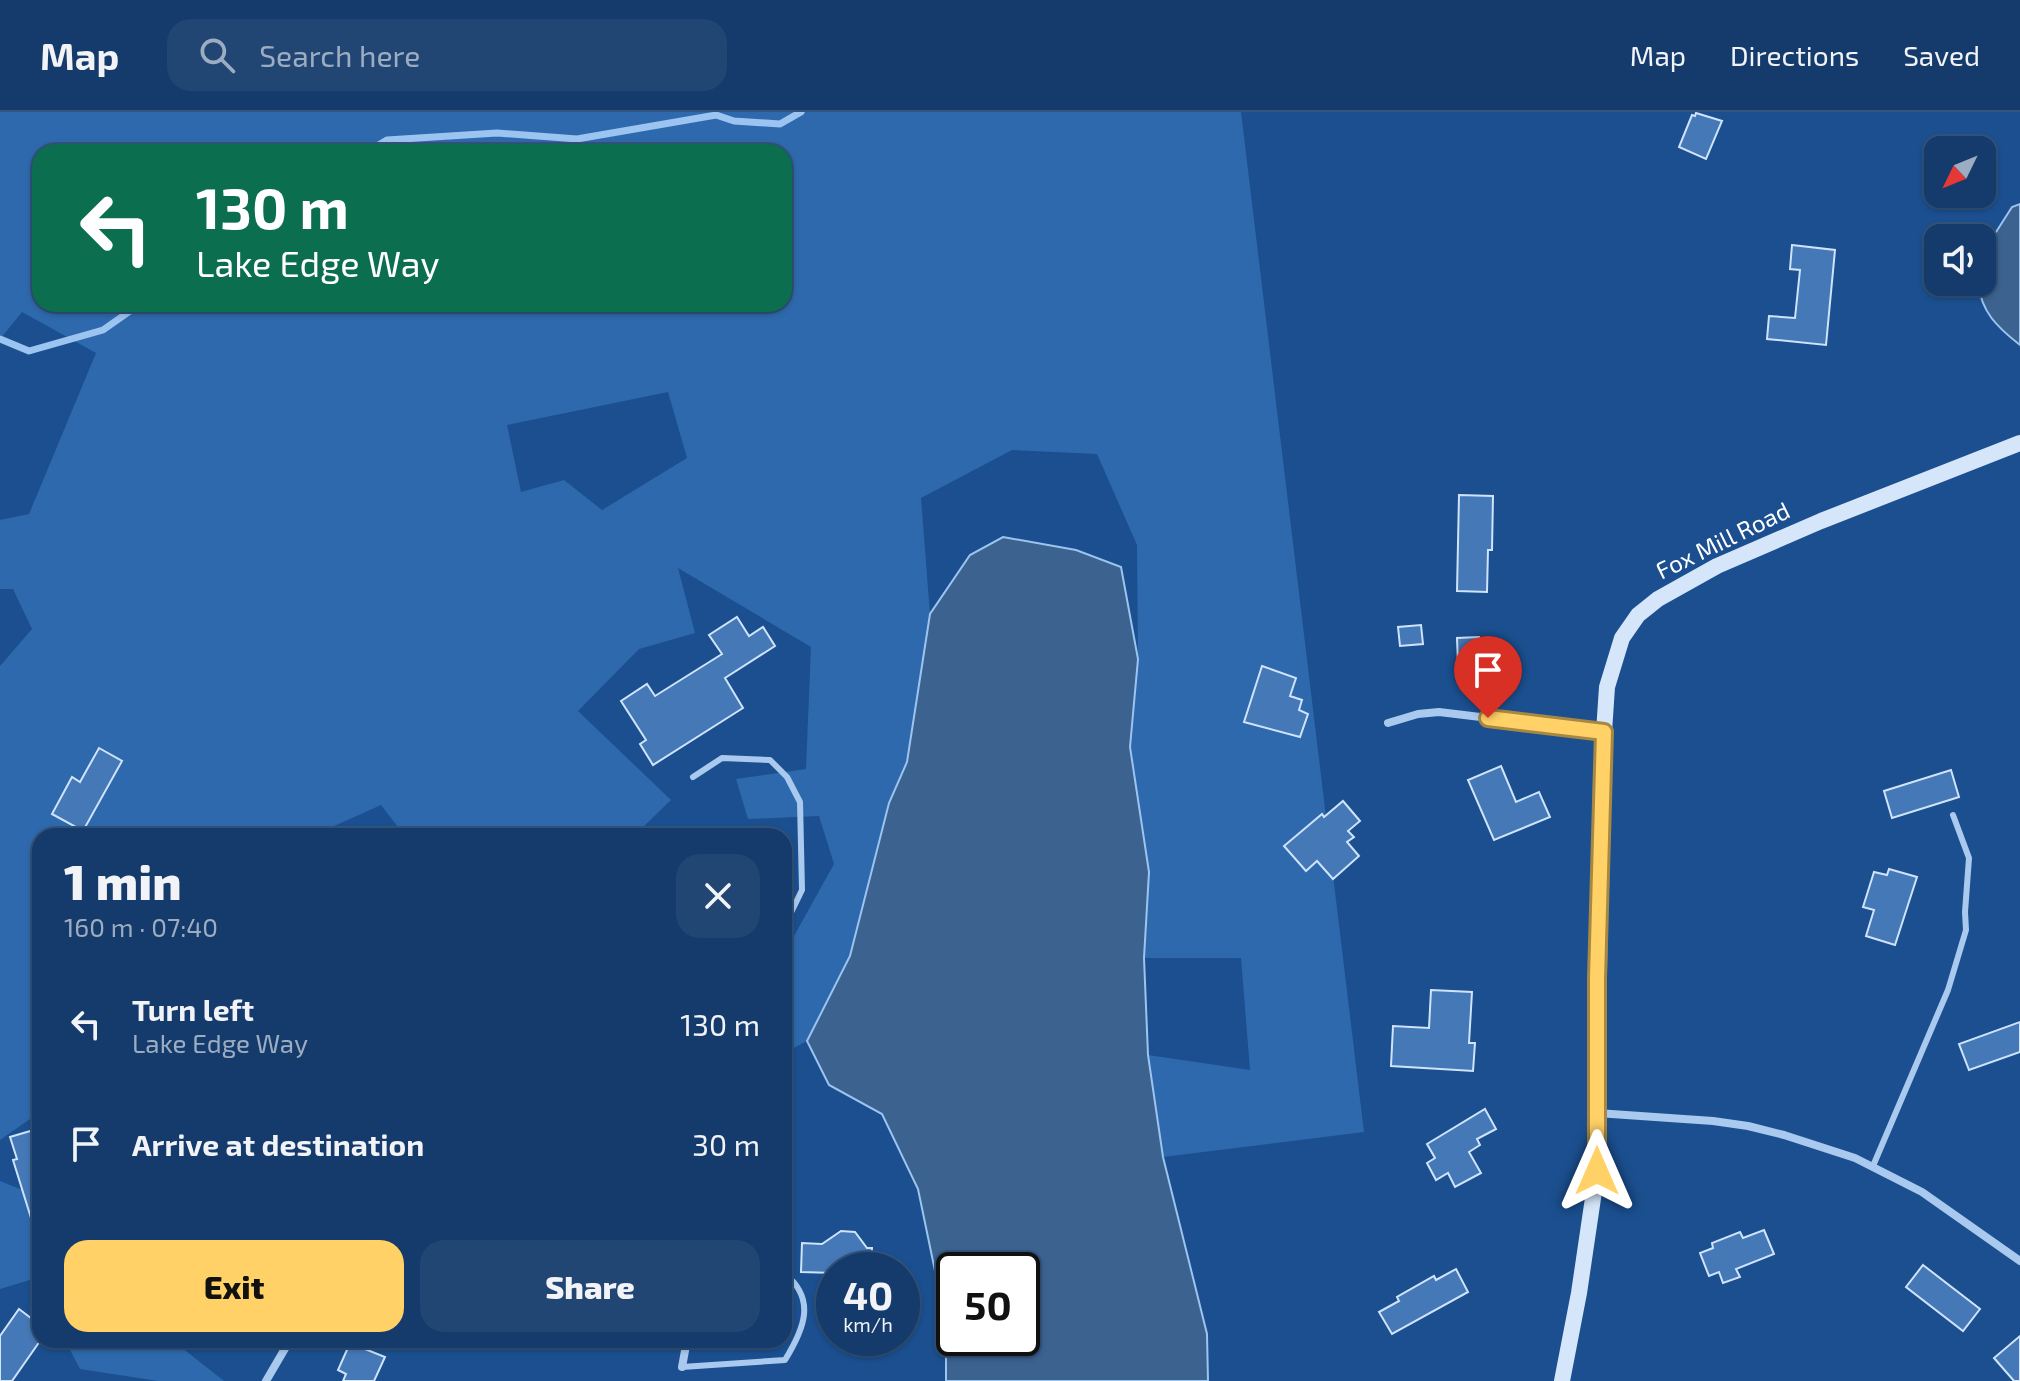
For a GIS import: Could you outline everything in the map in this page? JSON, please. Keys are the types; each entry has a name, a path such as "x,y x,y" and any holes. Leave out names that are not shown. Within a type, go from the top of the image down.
{"main road":[{"name":"Fox Mill Road","path":"1562,1381 1597,1171 1599,838 1607,687 1622,638 1638,615 1658,599 1717,566 1821,521 2020,443"}],"street":[{"path":"1388,723 1418,714 1439,712 1604,732"},
{"path":"1597,1113 1748,1126 1784,1135 1873,1166 1922,1192 2020,1261"},
{"path":"266,1381 285,1348"},
{"path":"682,1367 686,1348"}],"lane":[{"path":"693,777 722,758 770,760 787,777 800,802 802,890 792,911"},
{"path":"1873,1166 1948,990 1966,930 1969,858 1953,815"},
{"path":"682,1367 785,1360 800,1336 805,1314 798,1284 792,1279"}],"shaded area":[{"path":"0,112 1241,112 1364,1132 1163,1157 1148,1055 1250,1070 1241,958 1144,958 1149,872 1130,747 1138,659 1137,545 1097,454 1012,450 921,498 930,614 907,762 889,803 850,957 807,1041 792,1049 792,940 834,864 819,816 748,819 736,779 806,769 811,647 678,568 695,633 639,649 578,711 671,800 642,828 399,828 381,805 330,828 32,828 32,1118 0,1140 0,666 32,629 13,589 0,589 0,520 29,514 96,353 22,312 0,339","holes":["668,392 687,458 602,510 564,480 521,492 507,425"]},
{"path":"2020,204 2020,345 1992,318 1981,296 1996,296 1996,232 2012,207"},
{"path":"1003,537 1076,550 1121,567 1138,659 1130,747 1149,872 1144,958 1148,1055 1163,1157 1207,1334 1208,1381 946,1381 946,1356 1040,1356 1040,1252 936,1252 936,1276 918,1189 882,1114 829,1085 807,1041 850,956 889,803 907,762 930,614 970,555"},
{"path":"0,1181 32,1194 32,1279 0,1289"},
{"path":"69,1348 182,1348 224,1381 158,1381 80,1369"}],"building":[{"path":"1696,113 1722,121 1706,159 1679,147 1692,115"},
{"path":"1792,245 1835,250 1826,345 1767,339 1769,316 1795,318 1800,270 1790,269"},
{"path":"1459,495 1493,496 1487,592 1457,591"},
{"path":"737,617 749,636 763,627 775,646 725,678 743,708 653,765 640,744 646,740 621,701 647,684 655,696 722,654 709,635"},
{"path":"1421,625 1423,644 1400,646 1398,627"},
{"path":"1479,637 1480,664 1458,665 1457,638"},
{"path":"1262,666 1296,678 1290,696 1302,700 1299,710 1308,714 1300,737 1244,722"},
{"path":"99,748 122,761 85,828 78,828 52,814 72,777 80,782"},
{"path":"1501,766 1516,802 1539,792 1550,817 1494,840 1468,780"},
{"path":"1951,770 1959,797 1892,818 1884,791"},
{"path":"1343,801 1360,821 1348,831 1354,837 1347,842 1359,856 1333,879 1317,861 1306,871 1284,846"},
{"path":"1889,869 1917,877 1895,945 1866,936 1874,910 1863,907 1874,872 1887,875"},
{"path":"1431,990 1472,992 1469,1043 1475,1043 1473,1071 1391,1066 1393,1026 1429,1028"},
{"path":"2020,1022 2020,1052 1969,1070 1959,1044"},
{"path":"1485,1109 1496,1129 1477,1139 1480,1145 1469,1152 1481,1173 1455,1187 1448,1173 1436,1180 1427,1163 1435,1158 1427,1144"},
{"path":"32,1130 32,1221 13,1160 17,1159 10,1137"},
{"path":"1764,1230 1774,1254 1736,1269 1740,1277 1723,1283 1719,1272 1709,1276 1700,1253 1713,1248 1712,1243 1740,1232 1743,1238"},
{"path":"841,1231 855,1232 867,1248 872,1248 872,1252 816,1252 816,1272 801,1272 802,1243 822,1244"},
{"path":"1923,1265 1980,1309 1963,1331 1906,1287"},
{"path":"1456,1269 1468,1292 1392,1334 1379,1312 1399,1301 1397,1297 1434,1276 1436,1280"},
{"path":"19,1309 32,1319 32,1348 35,1348 12,1381 0,1381 0,1336"},
{"path":"2020,1336 2020,1381 2014,1381 1994,1358"},
{"path":"348,1348 362,1348 385,1357 374,1381 343,1381 346,1374 338,1370"}],"waterway":[{"path":"380,144 387,140 497,133 577,139 716,115 734,121 780,124 801,112"},
{"path":"0,339 29,351 103,330 129,312"}],"route":[{"path":"1488,718 1604,732 1597,978 1597,1171"}]}
